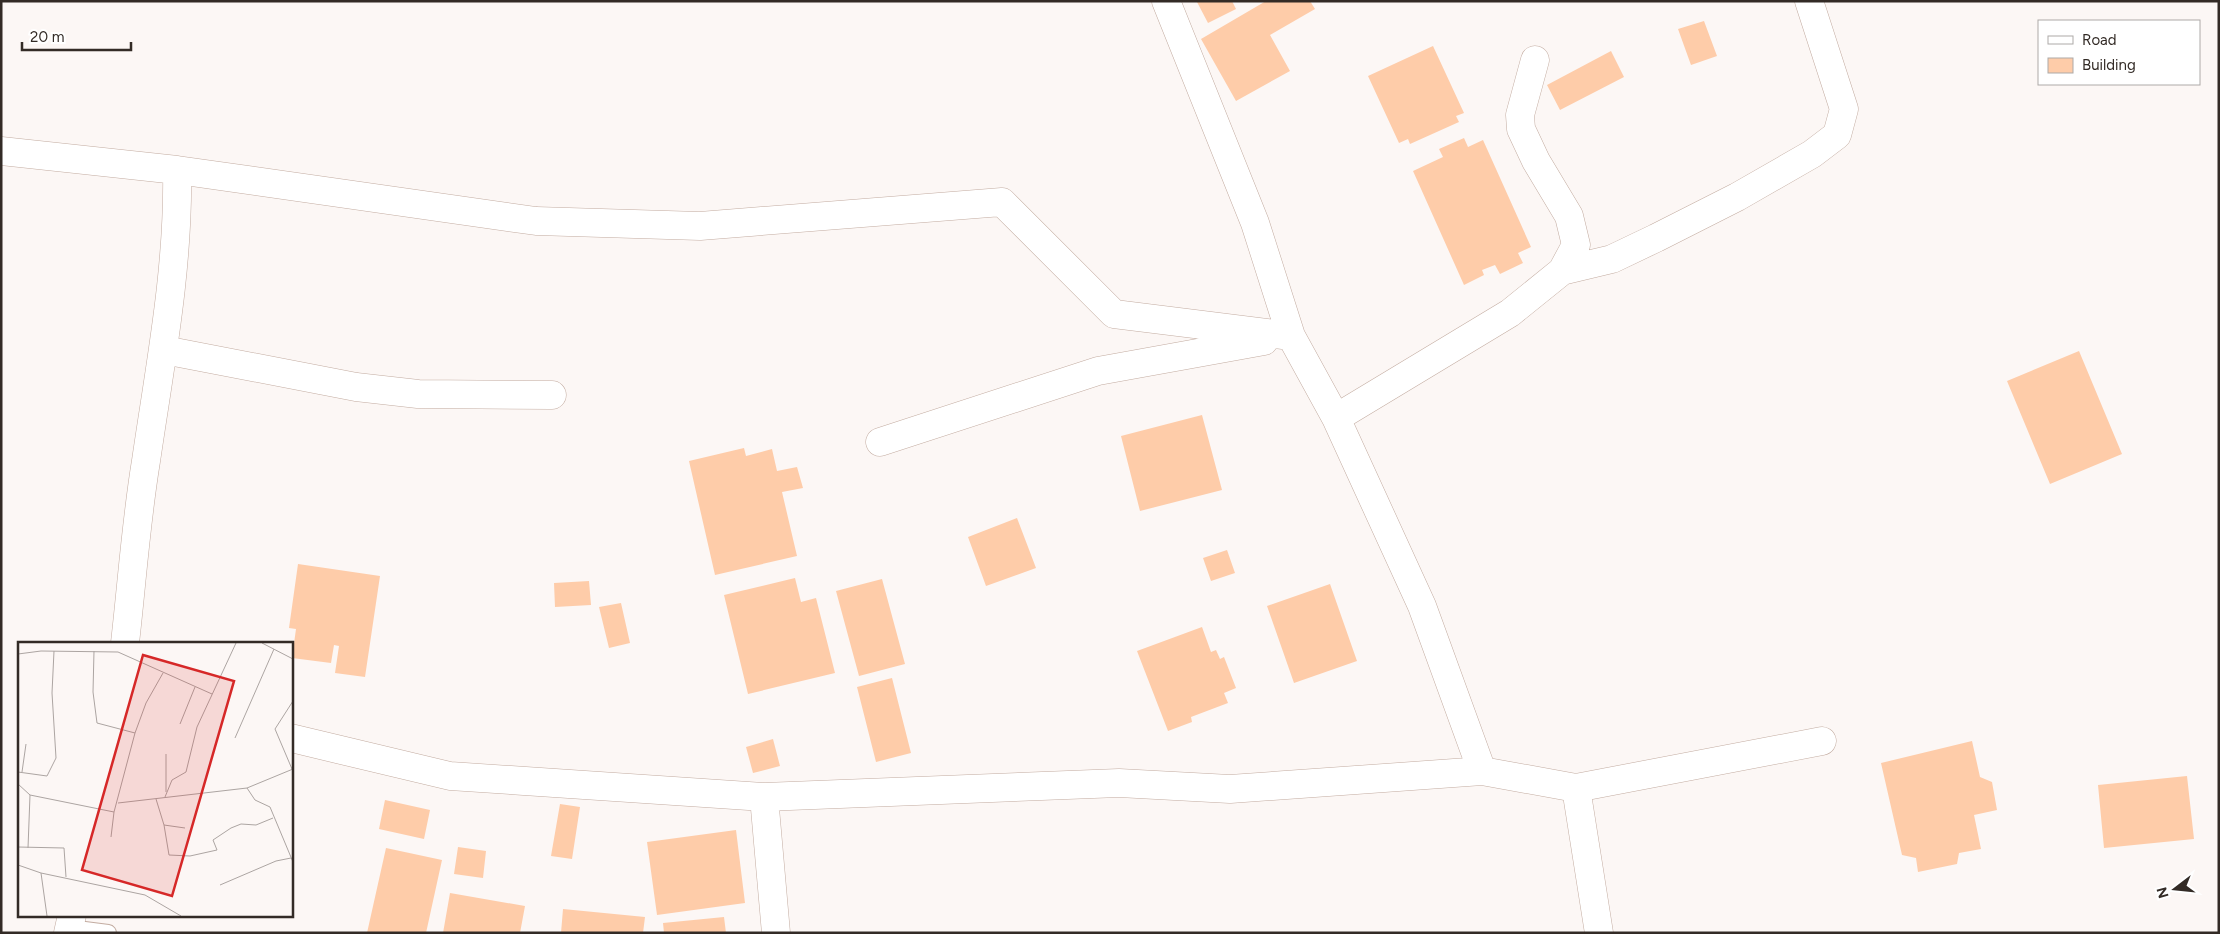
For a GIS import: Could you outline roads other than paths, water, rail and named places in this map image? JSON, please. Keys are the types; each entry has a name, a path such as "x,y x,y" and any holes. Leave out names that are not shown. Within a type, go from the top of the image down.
{"street":[{"path":"1166,1 1255,223 1291,336 1336,418 1422,606 1482,771"},
{"path":"1562,272 1612,260 1737,197 1812,154 1837,135 1844,109 1809,1"},
{"path":"1336,418 1510,313 1562,272 1576,245 1569,216 1536,161 1521,129 1520,115 1535,60"},
{"path":"1,151 177,170 536,221 700,226 1002,202 1114,314 1291,336"},
{"path":"125,642 145,464 164,350 178,209 177,170"},
{"path":"880,442 1098,371 1291,336"},
{"path":"164,350 356,387 418,394 552,395"},
{"path":"292,738 450,776 764,797 1120,783 1230,789 1482,771 1576,788 1822,741"},
{"path":"1576,788 1599,933"},
{"path":"764,797 776,933"}],"lane":[{"path":"70,925 108,933"}]}
